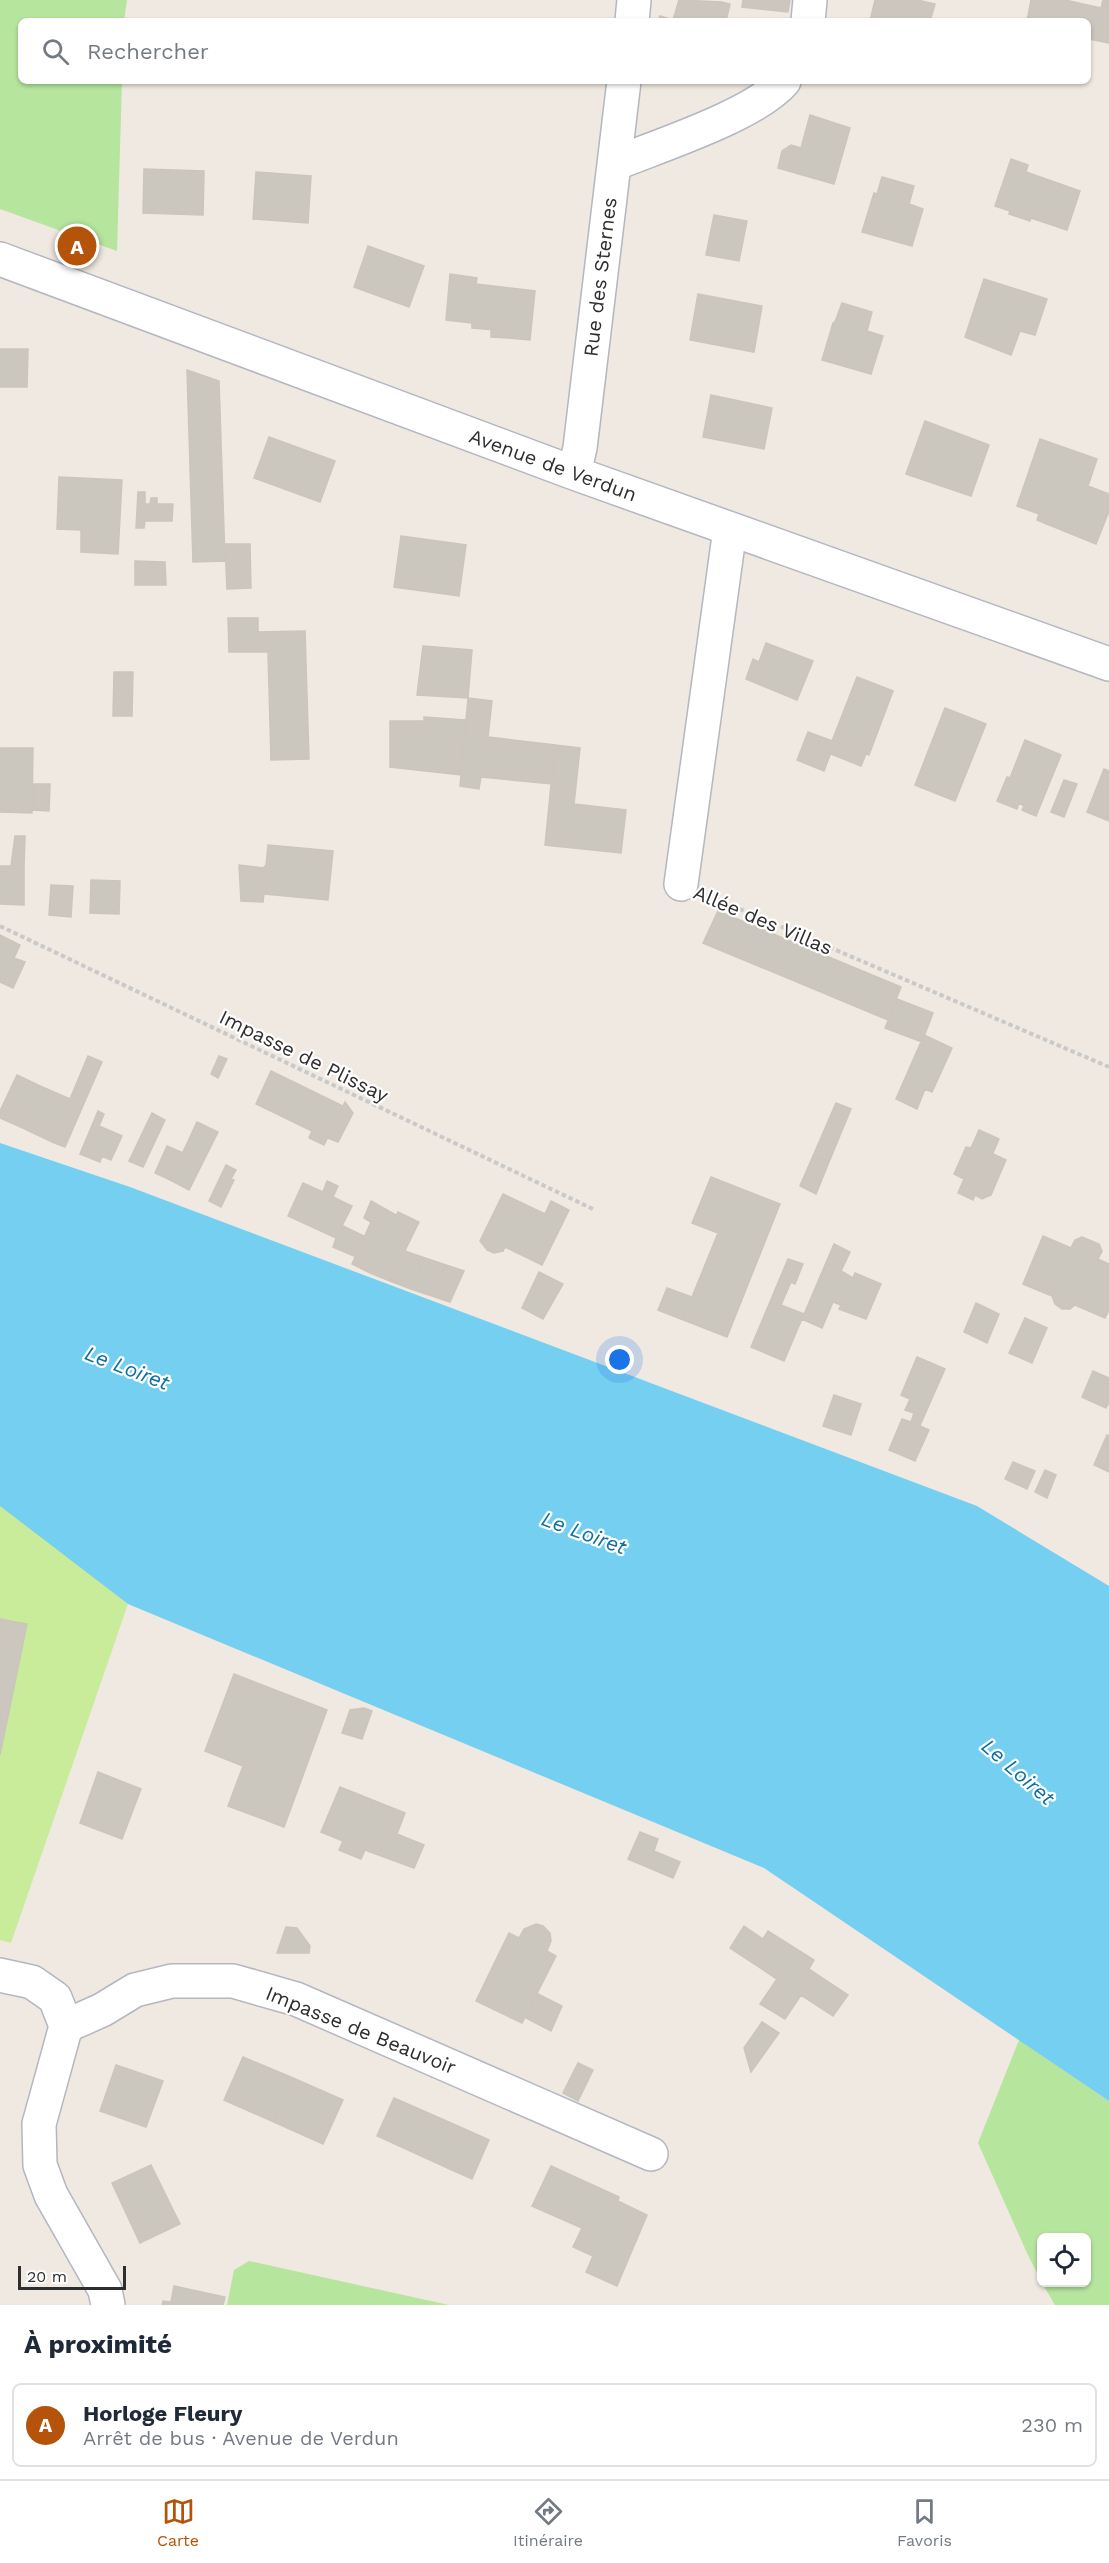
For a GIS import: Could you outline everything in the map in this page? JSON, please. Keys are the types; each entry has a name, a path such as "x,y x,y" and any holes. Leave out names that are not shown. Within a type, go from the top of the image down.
{"street":[{"path":"632,18 634,0"},
{"path":"808,18 810,0"},
{"name":"Rue des Sternes","path":"574,473 580,448 624,84"},
{"path":"614,164 731,116 775,92 782,84"},
{"name":"Avenue de Verdun","path":"0,259 574,473 1109,664"},
{"name":"Allée des Villas","path":"681,884 730,529"},
{"path":"0,1975 32,1982 54,1998 66,2026 39,2124 40,2165 51,2196 105,2290 108,2305"},
{"name":"Impasse de Beauvoir","path":"66,2026 102,2010 135,1990 172,1981 233,1981 296,1999 651,2154"}],"path":[{"name":"Allée des Villas","path":"681,884 1109,1067"},
{"name":"Impasse de Plissay","path":"0,926 596,1210"}],"green space":[{"path":"0,0 127,0 124,18 18,18 18,84 122,84 117,251 0,209"},
{"path":"0,1504 128,1604 11,1943 0,1940"},
{"path":"1019,2040 1109,2101 1109,2305 1055,2305 1044,2287 1091,2287 1091,2233 1037,2233 1037,2273 978,2143"},
{"path":"249,2261 449,2305 227,2305 234,2270"}],"water":[{"name":"Le Loiret","path":"0,1143 130,1187 977,1506 1109,1586 1109,2101 764,1868 128,1604 0,1506"}],"building":[{"path":"679,0 721,2 716,18 674,18"},
{"path":"743,0 790,0 788,12 742,7"},
{"path":"875,0 917,0 935,4 931,18 871,18"},
{"path":"1031,0 1065,0 1101,8 1103,0 1109,0 1109,43 1091,40 1091,18 1028,18"},
{"path":"721,2 730,4 727,18 716,18"},
{"path":"810,115 850,128 834,184 778,168 782,151 791,145 801,148"},
{"path":"1011,159 1028,165 1026,172 1080,191 1067,230 1031,218 1030,221 1009,214 1010,211 995,206"},
{"path":"144,169 204,171 203,215 143,213"},
{"path":"256,172 311,176 308,223 253,219"},
{"path":"882,177 914,186 909,204 923,209 912,246 862,232 874,193 877,194"},
{"path":"714,215 747,221 739,261 706,255"},
{"path":"368,246 424,266 409,307 354,287"},
{"path":"450,274 477,278 476,284 535,291 530,340 508,338 508,331 472,328 472,323 446,320"},
{"path":"984,279 1047,299 1035,335 1020,331 1011,355 965,337"},
{"path":"698,294 762,306 754,352 690,340"},
{"path":"842,303 872,312 867,331 883,336 871,374 822,360 833,323"},
{"path":"491,329 508,331 508,338 491,337"},
{"path":"0,349 28,349 27,387 0,387"},
{"path":"187,370 219,381 225,561 193,562"},
{"path":"711,395 772,408 764,449 703,437"},
{"path":"925,421 989,445 971,496 906,474"},
{"path":"269,437 335,461 320,502 254,478"},
{"path":"1040,439 1097,459 1088,486 1109,494 1109,511 1096,544 1037,520 1039,514 1017,506"},
{"path":"59,477 122,480 118,554 81,552 81,530 57,529"},
{"path":"138,492 145,492 145,504 150,504 151,498 157,498 157,504 173,504 172,521 145,521 144,528 136,528"},
{"path":"401,536 466,545 459,596 394,587"},
{"path":"225,544 250,544 251,588 227,589"},
{"path":"135,561 165,562 166,585 135,585"},
{"path":"228,618 258,618 258,632 305,631 309,759 271,760 268,652 229,652"},
{"path":"766,643 813,661 797,700 746,679 753,659 759,662"},
{"path":"423,646 472,650 468,698 417,695"},
{"path":"114,672 133,672 132,716 113,716"},
{"path":"857,677 893,691 869,755 832,741"},
{"path":"468,698 492,701 488,737 555,745 552,784 481,777 479,789 460,786"},
{"path":"945,708 986,724 955,801 915,785"},
{"path":"424,717 465,720 461,775 390,767 390,721 424,721"},
{"path":"808,732 835,742 824,771 797,760"},
{"path":"1025,740 1061,755 1036,816 1022,810 1024,806 1019,803 1017,809 997,801 1007,777 1010,778"},
{"path":"835,742 866,754 861,766 831,754"},
{"path":"555,745 580,748 574,804 626,810 621,853 545,845"},
{"path":"0,748 33,748 32,813 0,812"},
{"path":"1104,769 1109,771 1109,821 1087,812"},
{"path":"1064,780 1077,784 1064,817 1051,812"},
{"path":"34,784 50,784 49,811 33,810"},
{"path":"15,836 25,836 24,866 11,866"},
{"path":"268,845 333,851 328,900 264,894 263,902 241,901 239,865 263,868 266,865"},
{"path":"0,866 24,866 24,905 0,904"},
{"path":"91,880 120,881 119,914 90,913"},
{"path":"51,885 73,886 71,917 49,915"},
{"path":"718,911 901,987 888,1020 703,943"},
{"path":"0,935 20,945 14,958 25,962 13,988 0,982"},
{"path":"897,999 933,1013 922,1042 885,1028"},
{"path":"924,1035 952,1048 932,1092 925,1089 917,1109 896,1099"},
{"path":"88,1056 102,1062 65,1147 52,1142"},
{"path":"219,1056 227,1059 218,1078 211,1074"},
{"path":"271,1071 343,1106 324,1145 309,1138 312,1131 256,1104"},
{"path":"17,1075 40,1086 25,1129 0,1118 0,1111"},
{"path":"40,1086 70,1099 52,1142 25,1129"},
{"path":"345,1102 353,1113 338,1142 328,1138"},
{"path":"836,1103 851,1109 829,1162 813,1156"},
{"path":"98,1111 104,1114 99,1126 122,1136 111,1160 102,1156 100,1162 80,1154"},
{"path":"152,1113 165,1120 143,1167 129,1161"},
{"path":"197,1122 218,1132 189,1190 170,1180"},
{"path":"979,1130 999,1139 973,1200 958,1193 964,1179 954,1174 966,1147 971,1148"},
{"path":"167,1146 183,1153 170,1180 155,1173"},
{"path":"993,1154 1006,1160 991,1195 982,1199 975,1195"},
{"path":"813,1156 829,1162 816,1194 800,1186"},
{"path":"226,1165 236,1170 231,1179 234,1180 221,1207 209,1201"},
{"path":"711,1177 780,1204 727,1337 658,1310 667,1288 692,1297 718,1233 692,1223"},
{"path":"327,1181 338,1186 333,1197 352,1206 336,1238 288,1216 303,1183 323,1192"},
{"path":"503,1194 545,1214 551,1201 569,1210 542,1265 505,1247 503,1251 494,1253 487,1250 480,1241"},
{"path":"371,1201 396,1215 368,1272 352,1264 371,1222 364,1218"},
{"path":"398,1212 419,1222 390,1281 368,1272"},
{"path":"343,1226 364,1236 354,1256 333,1247"},
{"path":"1043,1236 1071,1248 1075,1240 1082,1237 1099,1244 1102,1251 1098,1259 1109,1264 1109,1310 1105,1318 1075,1305 1070,1309 1062,1309 1055,1304 1052,1296 1023,1284"},
{"path":"834,1244 850,1252 841,1271 853,1278 855,1273 881,1284 866,1319 839,1309 841,1305 833,1302 822,1328 802,1319"},
{"path":"405,1251 425,1258 411,1289 390,1281"},
{"path":"425,1258 446,1265 432,1296 411,1289"},
{"path":"788,1259 803,1264 795,1284 791,1282 781,1305 804,1314 784,1361 751,1347"},
{"path":"446,1265 464,1271 450,1302 432,1296"},
{"path":"539,1272 563,1284 543,1319 522,1308"},
{"path":"976,1303 999,1314 987,1343 964,1332"},
{"path":"1025,1318 1047,1328 1032,1363 1009,1353"},
{"path":"917,1357 945,1369 906,1457 889,1450 902,1419 911,1422 914,1413 905,1410 910,1399 901,1395"},
{"path":"1093,1371 1109,1378 1109,1402 1106,1408 1082,1397"},
{"path":"834,1395 861,1404 851,1435 823,1426"},
{"path":"920,1426 929,1430 915,1461 906,1457"},
{"path":"1107,1435 1109,1436 1109,1472 1094,1465"},
{"path":"1013,1462 1035,1471 1027,1489 1005,1479"},
{"path":"1045,1470 1056,1475 1047,1498 1035,1492"},
{"path":"0,1619 27,1624 0,1755"},
{"path":"234,1674 327,1710 284,1827 228,1806 243,1766 205,1751"},
{"path":"364,1708 372,1711 362,1739 342,1733 350,1710"},
{"path":"98,1772 141,1789 122,1839 80,1823"},
{"path":"340,1787 405,1813 397,1834 424,1845 414,1868 365,1850 361,1859 339,1850 343,1841 321,1832"},
{"path":"640,1832 658,1839 654,1851 680,1862 673,1878 628,1859"},
{"path":"536,1924 543,1926 550,1933 551,1941 547,1951 556,1956 522,2023 476,2001 509,1933 519,1938 524,1929"},
{"path":"744,1926 763,1939 768,1931 814,1960 809,1969 848,1995 833,2016 801,1995 785,2019 760,2004 777,1979 730,1948"},
{"path":"286,1927 297,1928 310,1946 309,1953 277,1953"},
{"path":"538,1994 562,2006 551,2031 526,2018"},
{"path":"762,2022 779,2033 751,2072 744,2048"},
{"path":"243,2057 293,2078 274,2122 224,2100"},
{"path":"578,2063 593,2070 578,2101 563,2093"},
{"path":"116,2065 163,2081 146,2127 100,2111"},
{"path":"293,2078 343,2100 323,2144 274,2122"},
{"path":"394,2098 460,2127 443,2166 377,2136"},
{"path":"460,2127 489,2140 472,2179 443,2166"},
{"path":"151,2165 180,2224 140,2243 112,2183"},
{"path":"551,2166 619,2197 618,2201 647,2215 617,2286 586,2272 593,2256 573,2247 582,2228 532,2206"},
{"path":"174,2286 225,2297 223,2305 162,2305 163,2301 171,2302"}],"place":[{"name":"Horloge Fleury","path":"77,246"}]}
